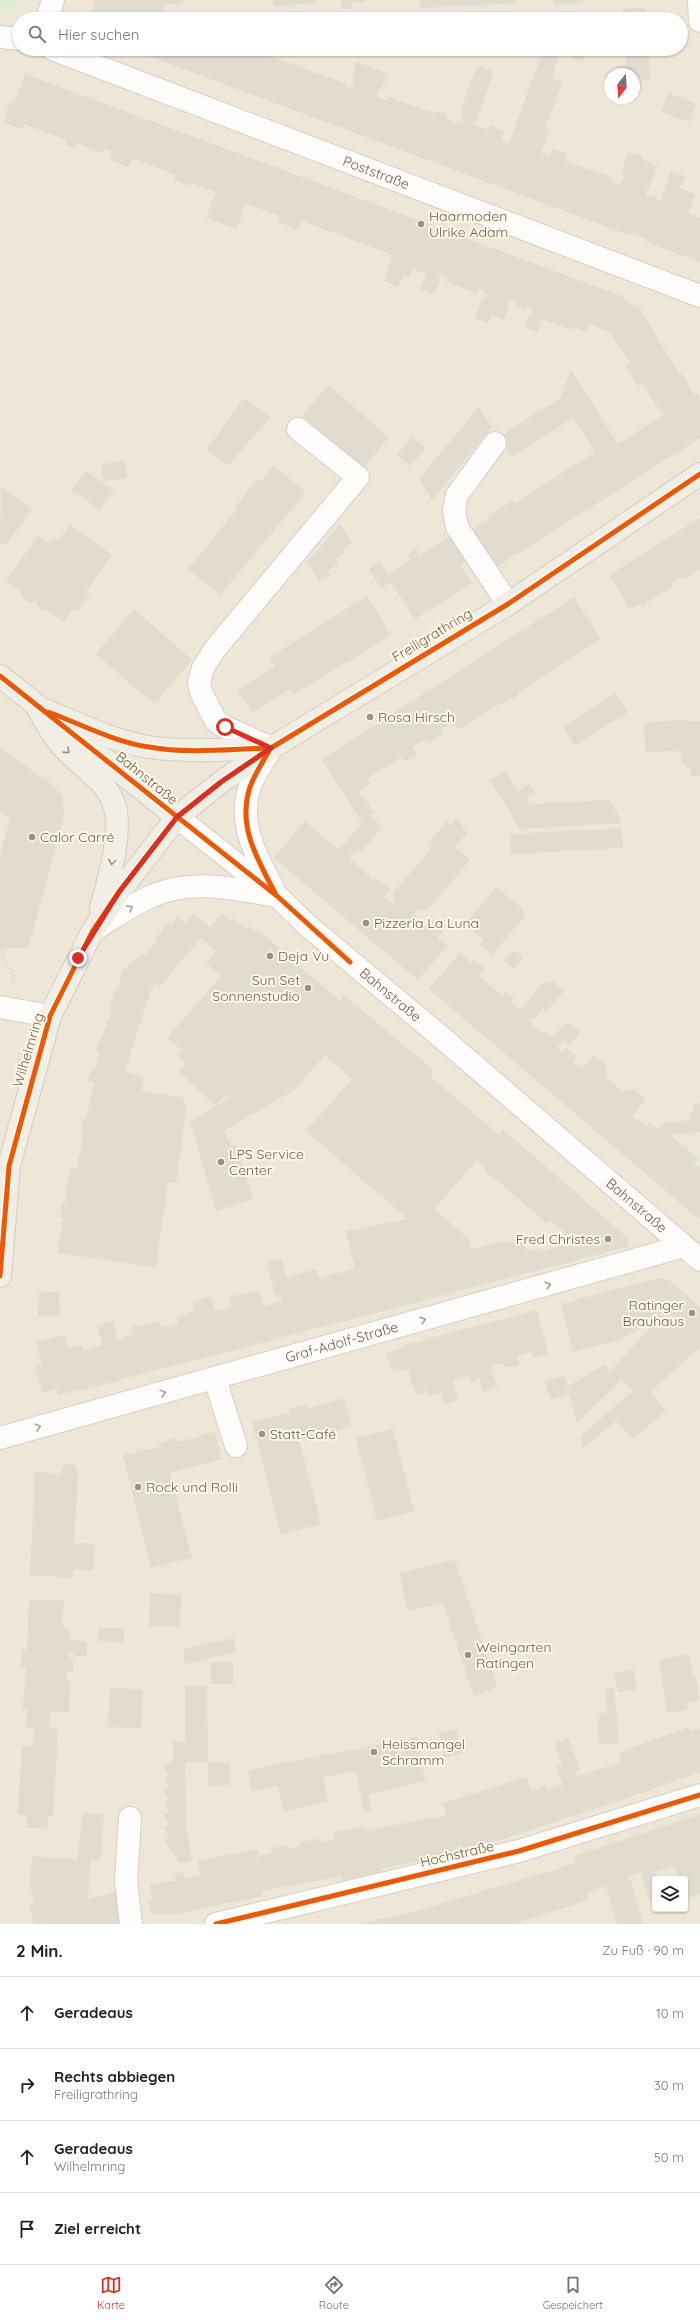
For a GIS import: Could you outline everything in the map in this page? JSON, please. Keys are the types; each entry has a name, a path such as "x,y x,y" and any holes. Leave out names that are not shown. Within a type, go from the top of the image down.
{"main road":[{"name":"Freiligrathring","path":"177,817 221,782 271,748 508,604 700,474"},
{"name":"Bahnstraße","path":"0,676 37,707 133,780 177,817"},
{"path":"37,707 118,739 148,747 179,750 271,748"},
{"path":"37,707 58,742 108,792 115,808 115,837 111,868 96,928"},
{"name":"Wilhelmring","path":"0,1276 8,1166 43,1035 50,1016 78,958 96,928 119,892 177,817"}],"street":[{"path":"699,0 700,21"},
{"path":"0,37 12,38"},
{"name":"Poststraße","path":"70,56 700,296"},
{"path":"277,896 255,855 247,832 246,807 249,789 271,748 216,721 201,692 200,682 202,668 215,648 358,477 298,429"},
{"path":"495,443 457,496 454,510 457,527 508,604"},
{"name":"Bahnstraße","path":"177,817 277,896 307,925 446,1041 700,1260"},
{"path":"96,928 153,896 181,887 217,886 277,896"},
{"path":"3,1007 50,1016"},
{"name":"Graf-Adolf-Straße","path":"0,1438 215,1379 684,1246"},
{"path":"215,1379 236,1446"},
{"name":"Hochstraße","path":"216,1924 519,1851 700,1795"},
{"path":"130,1818 126,1882 131,1924"}],"path":[{"path":"0,950 14,977 3,1007"}],"shaded area":[{"path":"0,0 700,0 700,1924 0,1924"}],"green space":[{"path":"0,0 16,0 17,6 7,13 0,11"}],"building":[{"path":"94,0 183,0 183,4 164,5 165,12 92,12"},
{"path":"273,0 315,0 315,3 273,6"},
{"path":"341,0 364,0 364,2 352,3 352,9 341,9"},
{"path":"420,0 515,0 515,3 421,8"},
{"path":"553,0 583,0 583,3 553,5"},
{"path":"645,7 645,12 622,12 622,9"},
{"path":"149,56 268,56 345,83 346,88 354,85 352,78 357,62 389,74 381,89 377,91 377,97 388,101 389,97 435,114 436,111 447,115 446,119 460,124 464,122 460,112 477,66 494,72 474,125 488,130 490,125 504,131 501,140 509,143 541,56 558,56 552,78 562,82 545,130 549,131 541,153 550,156 553,149 567,154 565,161 612,177 610,181 620,185 625,178 622,170 628,153 640,155 643,160 658,166 648,190 645,191 647,196 650,195 657,197 658,201 663,199 662,195 671,171 685,176 680,188 695,194 688,213 700,218 700,262 646,242 647,239 630,233 629,235"},
{"path":"584,56 583,62 571,57"},
{"path":"626,56 648,56 650,82 640,77 640,68 627,68"},
{"path":"25,74 624,297 623,299 641,310 679,374 681,373 695,395 697,394 700,399 700,438 495,568 471,531 490,519 488,516 514,500 515,503 595,452 573,418 511,457 499,437 560,398 571,370 618,444 663,415 642,383 638,386 625,366 630,363 610,332 589,324 586,331 574,327 572,330 542,319 537,332 524,327 529,315 534,313 530,306 527,305 526,309 515,305 516,301 513,299 507,302 509,307 504,320 491,315 488,323 475,318 482,300 487,297 483,290 479,289 477,293 446,282 448,277 442,274 438,276 440,280 435,294 420,289 426,274 412,269 409,277 403,275 398,287 384,281 393,255 302,221 299,230 278,222 280,216 246,204 237,229 206,218 216,192 191,183 190,186 174,180 176,175 132,158 129,167 110,160 113,151 105,148 103,153 77,143 75,148 65,144 67,140 24,124 22,129 3,122 10,102 14,103"},
{"path":"668,93 696,104 690,122 661,112"},
{"path":"328,385 389,437 364,467 302,416"},
{"path":"244,398 270,417 228,466 207,449"},
{"path":"479,407 492,427 432,500 419,479"},
{"path":"412,437 426,448 410,466 397,455"},
{"path":"125,461 127,478 103,481 101,464"},
{"path":"274,466 306,492 220,595 188,569 238,508 236,506 257,479 260,482"},
{"path":"86,471 114,490 100,510 72,490"},
{"path":"1,487 32,509 6,545 2,542 0,546"},
{"path":"700,518 700,569 684,580 682,577 671,583 673,586 642,606 641,603 630,609 609,575"},
{"path":"340,524 352,543 343,549 345,553 335,559 338,564 327,571 330,575 319,582 307,562"},
{"path":"70,525 112,555 86,591 90,594 78,611 74,608 64,622 49,611 40,610 36,601 29,602 21,597 20,591 6,581 38,536 47,542 53,539 59,540"},
{"path":"453,534 469,559 460,565 472,583 415,619 391,582 381,588 369,569 380,562 388,574 411,560 408,555 416,549 420,555"},
{"path":"367,596 391,635 294,694 290,689 252,713 237,690 275,666 270,657"},
{"path":"574,597 601,639 534,682 518,693 519,695 496,706 458,730 453,722 441,729 444,733 429,743 426,739 412,747 417,754 404,762 401,757 367,779 370,784 359,790 359,795 363,796 374,813 370,816 382,827 362,851 350,854 350,862 354,862 373,880 375,877 390,889 384,897 393,903 395,899 393,893 431,849 427,845 447,821 451,825 457,818 467,833 455,847 470,860 429,909 415,910 416,919 426,927 433,921 442,929 443,932 437,938 447,946 418,980 274,858 305,821 339,850 362,823 322,759"},
{"path":"134,609 192,660 154,704 96,654"},
{"path":"616,693 628,712 575,746 563,727"},
{"path":"685,720 700,721 700,776 691,777 691,768 687,768 686,765 682,765 681,751 645,752 644,722"},
{"name":"Calor Carré","path":"0,748 54,786 62,797 64,809 64,817 28,948 0,949 0,855 10,820 0,811"},
{"path":"505,770 518,791 529,784 535,793 528,797 529,804 609,800 623,823 520,829 490,780"},
{"path":"622,828 623,848 511,854 510,834"},
{"path":"496,887 523,909 524,917 492,955 480,945 484,940 465,924"},
{"path":"194,914 210,928 222,914 231,921 233,918 246,929 249,926 258,933 259,931 340,1001 344,995 432,1069 432,1078 499,1135 503,1130 579,1195 581,1194 580,1197 629,1239 627,1247 97,1386 58,1395 57,1389 42,1393 35,1366 42,1364 36,1342 64,1335 68,1348 82,1345 84,1350 102,1345 97,1325 114,1321 117,1338 121,1341 123,1337 133,1334 132,1327 159,1322 161,1328 178,1323 177,1317 194,1311 192,1302 211,1297 215,1311 232,1307 229,1297 259,1290 263,1306 282,1301 281,1296 275,1295 267,1262 282,1259 286,1277 316,1269 319,1278 355,1269 346,1231 408,1219 306,1131 352,1079 325,1055 294,1090 224,1131 232,1146 236,1145 253,1199 216,1211 190,1121 230,1098 228,1095 224,1098 223,1097 215,1105 178,1071 185,1064 177,1054 179,1051 181,1053 183,1051 167,1038 221,976 206,963 216,951 201,938 160,986 156,983 151,989 125,1071 144,1077 142,1091 183,1097 186,1109 176,1183 168,1182 156,1266 152,1267 58,1253 63,1218 60,1218 62,1202 65,1203 70,1168 77,1169 83,1134 81,1133 83,1118 86,1119 94,1083 87,1081 91,1070 94,1071 100,1052 96,1051 112,1012 109,1010 115,989 118,990 122,972 142,954 144,956 157,941 155,939 169,922 172,924 178,917 186,923","holes":["477,1160 486,1168 484,1171 489,1176 491,1175 546,1223 550,1220 565,1233 560,1239 562,1246 537,1252 536,1250 527,1251 524,1241 495,1243 471,1249 469,1239 434,1209"]},
{"path":"514,950 523,957 513,969 504,961"},
{"path":"460,953 471,963 474,960 485,969 479,976 502,996 505,992 514,999 510,1003 520,1010 543,983 554,982 564,991 547,1011 543,1008 535,1018 531,1019 531,1024 542,1034 544,1031 552,1038 564,1025 572,1024 580,1032 569,1046 563,1041 557,1048 562,1052 566,1048 577,1057 573,1062 582,1069 594,1055 606,1065 606,1077 621,1091 634,1089 646,1099 633,1116 646,1126 649,1122 658,1130 666,1123 690,1120 689,1113 693,1112 693,1104 700,1103 700,1132 670,1135 698,1159 694,1164 700,1168 700,1220 429,989"},
{"path":"660,1278 669,1280 700,1307 700,1347 650,1392 666,1411 632,1439 616,1421 583,1448 580,1436 633,1391 621,1380 577,1423 569,1394 550,1399 545,1381 564,1376 567,1387 604,1365 611,1371 654,1323 652,1320 647,1325 622,1339 573,1352 561,1304"},
{"path":"59,1291 60,1315 38,1317 39,1293"},
{"path":"537,1310 548,1354 533,1358 531,1352 517,1356 519,1365 504,1368 503,1363 494,1365 491,1369 498,1387 483,1391 480,1379 471,1382 470,1376 453,1381 458,1400 444,1404 441,1393 428,1396 426,1388 424,1389 426,1393 418,1395 416,1391 414,1391 408,1369 393,1372 386,1352 402,1348 402,1346"},
{"path":"344,1398 351,1426 299,1440 321,1524 281,1534 252,1422 290,1413 289,1409 306,1405 307,1409"},
{"path":"393,1429 414,1511 377,1521 356,1438"},
{"path":"215,1432 222,1459 170,1473 192,1558 151,1568 123,1455 160,1447 159,1443 177,1438 178,1442"},
{"path":"70,1463 76,1466 78,1474 74,1543 95,1544 93,1570 73,1569 72,1578 30,1575 35,1472 61,1474 63,1466"},
{"path":"455,1560 497,1687 474,1696 443,1603 408,1611 399,1573"},
{"path":"150,1593 181,1594 180,1627 149,1626"},
{"path":"29,1599 64,1601 62,1623 65,1629 70,1630 70,1640 87,1641 87,1656 75,1656 71,1651 67,1654 73,1661 73,1672 67,1672 67,1681 70,1681 69,1713 50,1711 49,1728 57,1729 57,1748 53,1816 48,1816 47,1829 27,1828 27,1815 18,1814 22,1746 33,1746 34,1728 26,1727 27,1710 23,1709 26,1667 21,1667 21,1649 27,1650"},
{"path":"99,1628 124,1629 124,1642 98,1641"},
{"path":"234,1638 236,1652 184,1664 184,1649"},
{"path":"689,1654 693,1677 696,1677 699,1700 687,1702 688,1710 667,1713 659,1660"},
{"path":"233,1661 233,1684 211,1684 211,1662"},
{"path":"634,1670 637,1689 618,1692 614,1673"},
{"path":"185,1685 207,1685 208,1763 185,1763 186,1828 192,1860 179,1863 165,1840 170,1837 164,1828 170,1825 164,1815 169,1812 164,1803 169,1800 164,1790 169,1787 163,1778 169,1775 163,1766 173,1760 173,1741 185,1741"},
{"path":"110,1687 143,1690 141,1729 108,1727"},
{"path":"614,1688 619,1743 600,1745 597,1719 600,1719 599,1714 608,1712 605,1689"},
{"path":"689,1727 691,1731 700,1728 700,1772 624,1799 494,1842 437,1858 382,1868 383,1872 343,1880 342,1876 262,1891 262,1896 167,1916 166,1913 152,1916 149,1901 153,1900 150,1885 176,1880 175,1874 184,1872 185,1878 201,1875 198,1861 257,1849 260,1874 259,1855 273,1852 271,1848 288,1845 288,1849 300,1847 299,1843 321,1838 321,1842 335,1840 334,1832 365,1827 366,1830 446,1816 443,1803 527,1777 531,1791 545,1786 547,1790 563,1785 556,1767 562,1765 555,1743 568,1738 580,1769 575,1773 576,1777 621,1762 620,1752"},
{"path":"456,1730 463,1753 444,1757 439,1734 437,1733"},
{"path":"418,1737 425,1781 369,1794 371,1810 364,1811 356,1771 323,1777 328,1802 283,1811 278,1786 251,1791 248,1770"},
{"path":"208,1763 230,1763 230,1785 208,1786"},
{"path":"82,1813 104,1814 100,1861 90,1860 88,1900 116,1892 125,1924 34,1924 29,1905 34,1903 30,1884 32,1856 78,1860"},
{"path":"700,1814 700,1894 688,1898 688,1876 678,1876 675,1866 655,1872 658,1876 652,1876 652,1902 650,1902 641,1872 627,1876 628,1880 631,1880 643,1924 617,1924 606,1886 586,1892 589,1900 513,1924 358,1924 410,1913 577,1863 574,1856"}],"cycle path":[{"path":"0,1276 9,1166 50,1016 92,932 119,892 177,817 221,782 271,748 508,604 700,474"},
{"path":"0,676 277,896 350,962"},
{"path":"48,712 110,737 136,745 194,751 270,748"},
{"path":"270,749 249,790 246,804 246,817 248,831 256,856 275,893"},
{"path":"216,1924 519,1851 700,1795"}],"place":[{"name":"Haarmoden Ulrike Adam","path":"421,224"},
{"name":"Rosa Hirsch","path":"370,717"},
{"name":"Calor Carré","path":"32,837"},
{"name":"Pizzeria La Luna","path":"366,923"},
{"name":"Deja Vu","path":"270,956"},
{"name":"Sun Set Sonnenstudio","path":"308,988"},
{"name":"LPS Service Center","path":"221,1162"},
{"name":"Fred Christes","path":"608,1239"},
{"name":"Ratinger Brauhaus","path":"692,1313"},
{"name":"Statt-Café","path":"262,1434"},
{"name":"Rock und Rolli","path":"138,1487"},
{"name":"Weingarten Ratingen","path":"468,1655"},
{"name":"Heissmangel Schramm","path":"374,1752"}],"route":[{"path":"78,958 92,932 119,892 177,817 221,782 271,748 225,727"}]}
